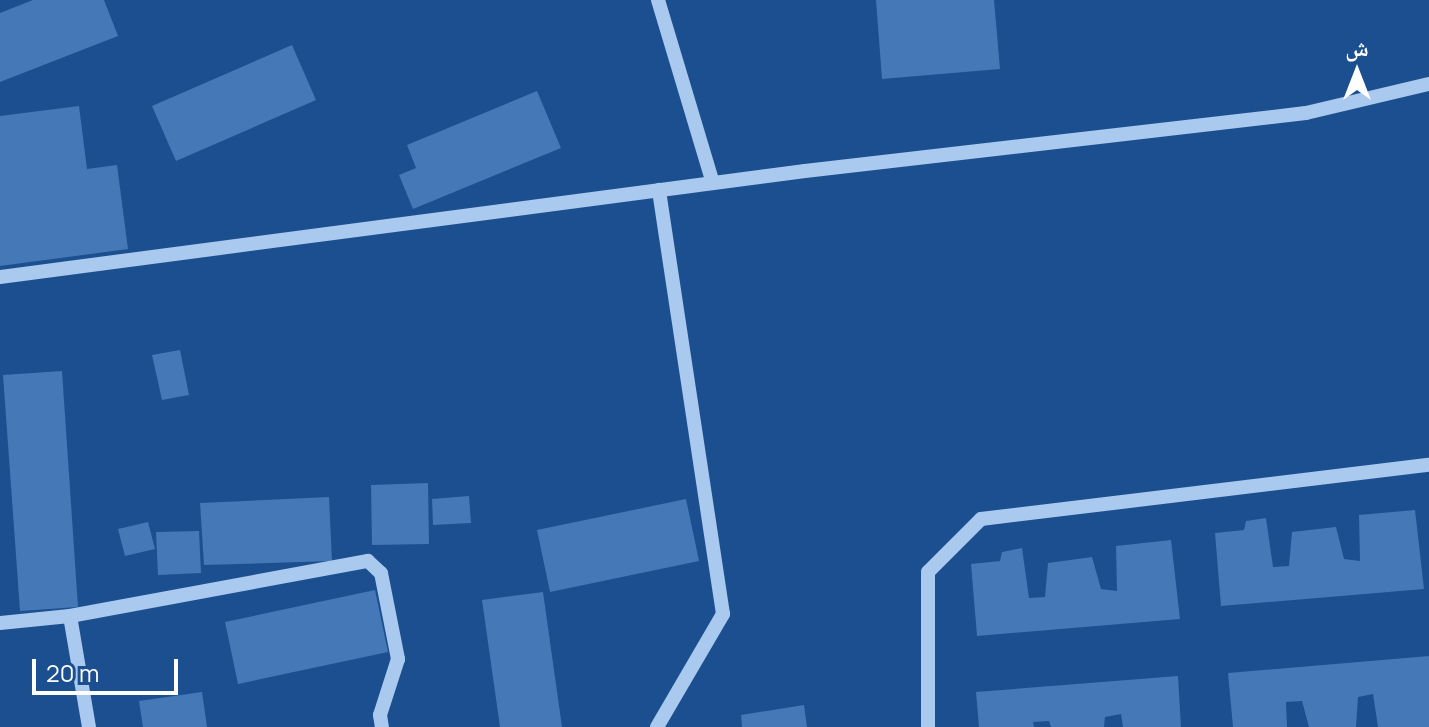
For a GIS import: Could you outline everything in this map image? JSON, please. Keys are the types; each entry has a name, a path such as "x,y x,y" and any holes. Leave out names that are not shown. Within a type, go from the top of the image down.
{"street":[{"path":"658,0 713,183"},
{"path":"0,277 713,183 1306,113 1429,84"},
{"path":"657,727 723,614 659,190"},
{"path":"928,727 928,572 981,519 1429,465"},
{"path":"0,623 70,616 368,561 381,573 398,659 380,715 382,727"},
{"path":"70,616 89,727"}],"building":[{"path":"33,0 104,0 118,36 0,82 0,13"},
{"path":"876,0 994,0 1000,69 882,79"},
{"path":"292,45 316,100 176,161 152,106"},
{"path":"537,91 561,148 413,209 399,175 416,168 407,145"},
{"path":"79,106 87,169 117,165 128,249 0,266 0,116"},
{"path":"180,350 189,395 162,400 152,355"},
{"path":"62,371 78,607 20,611 3,375"},
{"path":"428,483 429,544 372,545 371,485"},
{"path":"469,496 471,523 433,525 432,499"},
{"path":"329,497 332,561 204,565 200,503"},
{"path":"686,499 699,561 550,592 537,530"},
{"path":"1415,510 1424,589 1221,606 1215,533 1244,530 1246,521 1266,518 1273,567 1289,566 1292,532 1336,527 1344,559 1360,561 1359,515"},
{"path":"148,522 155,549 125,556 118,529"},
{"path":"199,531 201,573 158,575 156,532"},
{"path":"1171,540 1180,619 977,636 971,564 1000,561 1002,552 1022,548 1029,598 1045,597 1048,563 1092,557 1101,589 1117,591 1116,546"},
{"path":"375,590 388,652 238,684 225,622"},
{"path":"543,592 562,727 500,727 482,600"},
{"path":"1429,656 1429,727 1378,727 1373,694 1358,697 1356,727 1309,727 1302,701 1286,702 1287,727 1233,727 1228,673"},
{"path":"1178,676 1181,727 1123,727 1121,714 1105,717 1104,727 1051,727 1049,721 1033,722 1034,727 979,727 976,692"},
{"path":"202,692 207,727 143,727 139,701"},
{"path":"804,705 807,727 742,727 741,715"}]}
